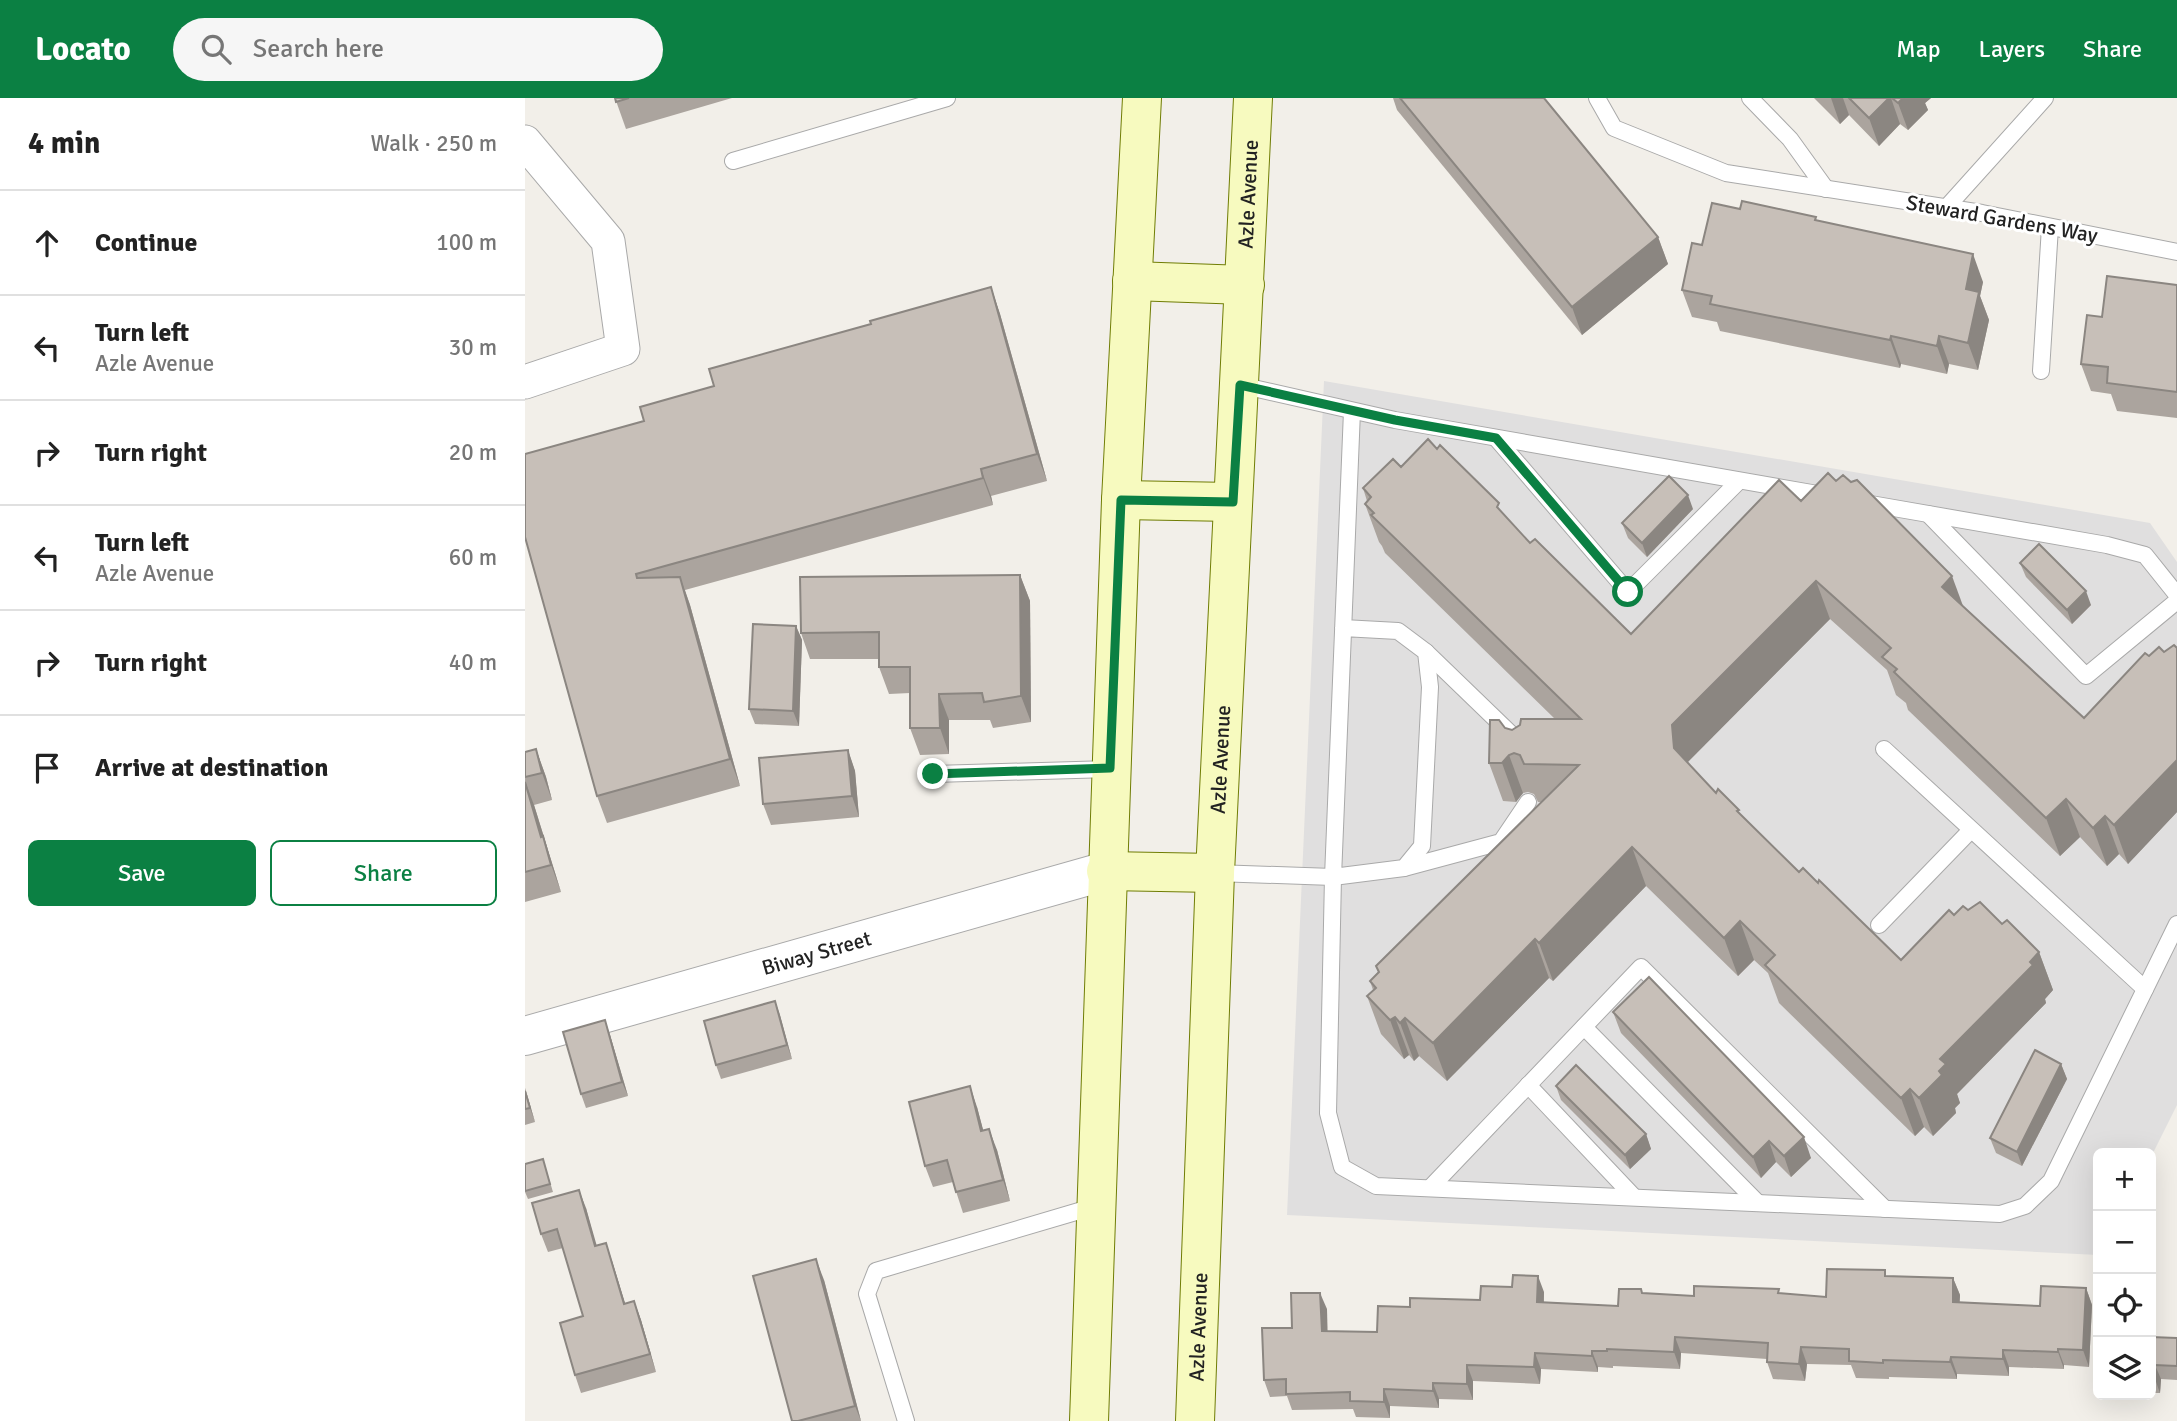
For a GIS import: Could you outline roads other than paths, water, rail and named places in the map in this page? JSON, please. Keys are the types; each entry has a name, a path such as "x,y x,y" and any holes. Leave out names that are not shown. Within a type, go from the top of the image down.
{"main road":[{"path":"1089,1421 1110,768 1142,98"},
{"name":"Azle Avenue","path":"1195,1421 1215,873 1252,98"},
{"path":"1132,281 1245,285"},
{"path":"1121,500 1233,502"},
{"path":"1106,871 1215,873"}],"street":[{"path":"525,142 608,241 623,349 525,382"},
{"name":"Biway Street","path":"525,1036 1106,871"}],"lane":[{"path":"733,161 947,98"},
{"name":"Steward Gardens Way","path":"1597,98 1614,128 1725,173 1946,208 2177,251"},
{"path":"1749,98 1790,139 1826,189"},
{"path":"1946,208 2045,98"},
{"path":"2041,371 2050,227"},
{"path":"1240,385 1352,411 1496,438 2107,545 2145,555 2177,595"},
{"path":"1352,411 1333,877 1328,1113 1342,1167 1376,1186 2000,1214 2025,1206 2051,1181 2177,924"},
{"path":"1496,438 1628,592 1739,481"},
{"path":"1928,514 2086,676 2177,601"},
{"path":"1343,628 1398,631 1426,652 1511,734 1518,746"},
{"path":"1404,868 1422,846 1430,687 1426,652"},
{"path":"1884,749 2145,989"},
{"path":"933,774 1110,768"},
{"path":"1215,873 1333,877 1404,868 1501,842 1528,802"},
{"path":"1879,925 1971,830"},
{"path":"1430,1188 1641,967 1885,1209"},
{"path":"1584,1027 1758,1203"},
{"path":"1528,1085 1634,1197"},
{"path":"906,1421 867,1294 876,1271 1096,1206"}]}
